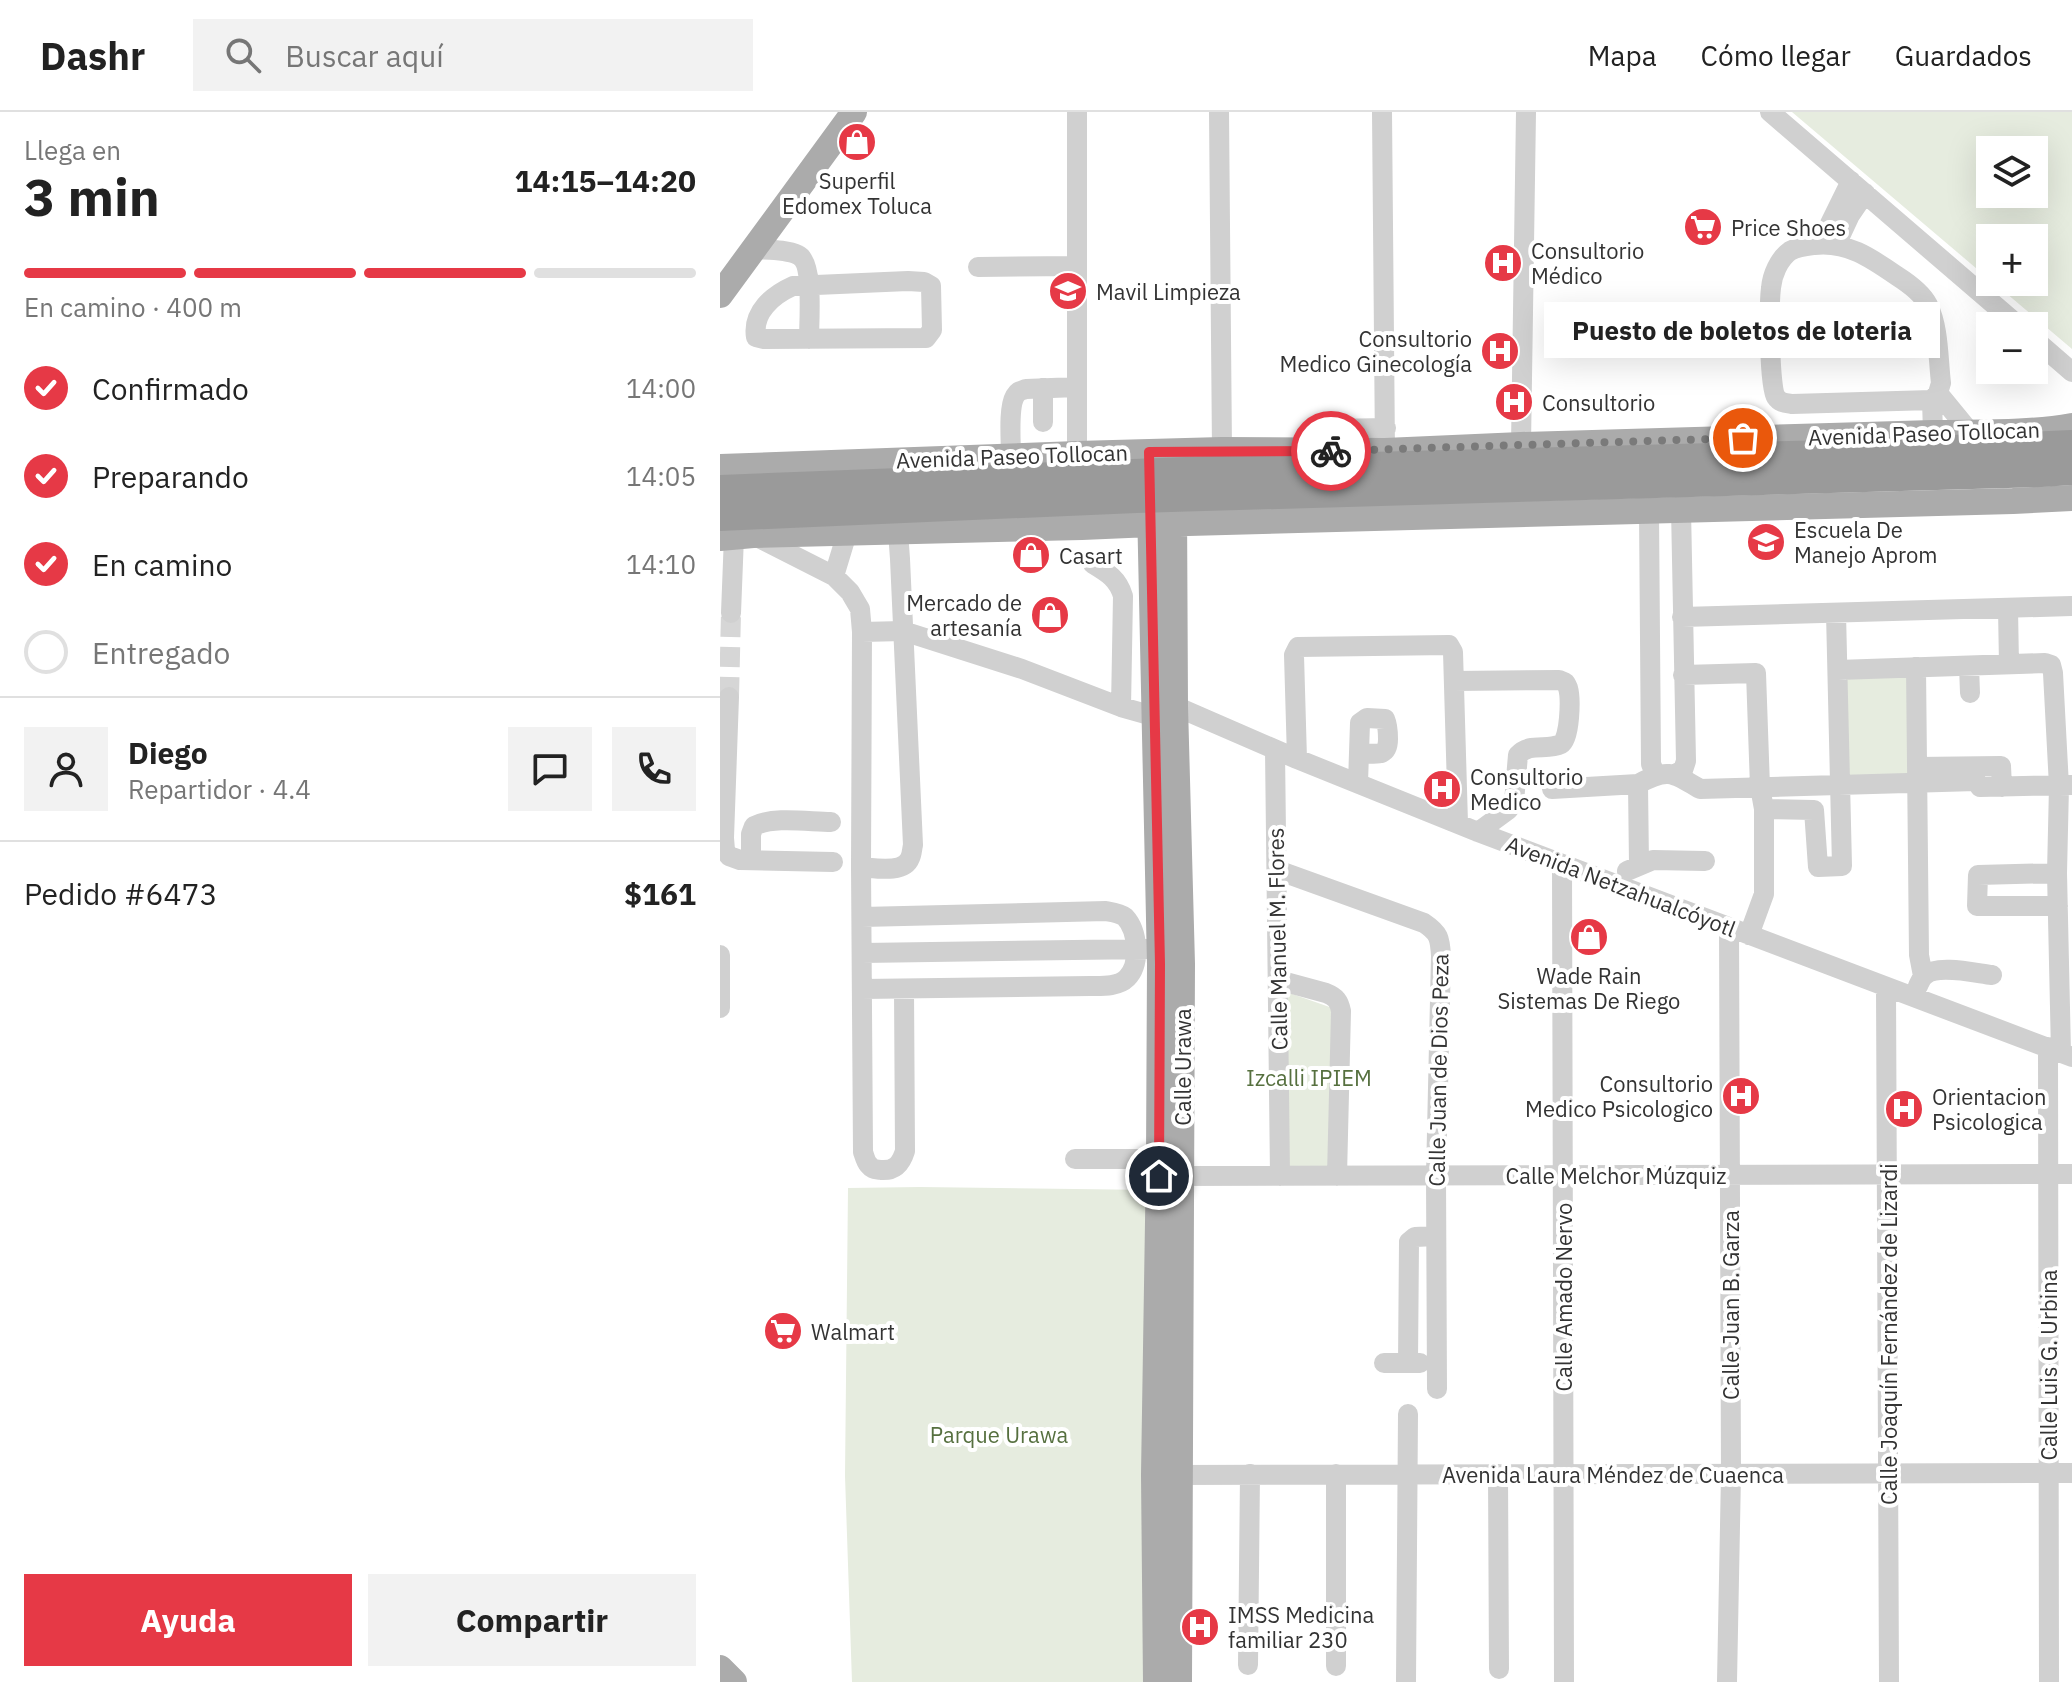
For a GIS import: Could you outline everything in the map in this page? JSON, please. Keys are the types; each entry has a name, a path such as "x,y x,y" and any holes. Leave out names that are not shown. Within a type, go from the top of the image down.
{"highway":[{"name":"Avenida Paseo Tollocan","path":"720,490 1212,471 1831,455 2072,445"},
{"name":"Avenida Paseo Tollocan","path":"732,531 1136,498 2072,470"}],"main road":[{"path":"720,295 728,269 754,249 854,112"},
{"name":"Avenida Paseo Tollocan","path":"720,467 1222,450 1316,451 1386,439 1521,445 2043,431 2072,426"},
{"path":"1982,432 2012,444 2018,452 2026,479 2024,489 2013,501"},
{"name":"Calle Urawa","path":"1156,1682 1166,1475 1167,1171 1159,956 1164,711 1160,452"},
{"path":"1255,452 1236,474 1233,494 1244,520 1258,522"},
{"path":"1077,454 1098,467 1109,490 1107,506 1101,516 1082,527"},
{"path":"927,531 920,526 912,508 913,487 924,469 941,458"},
{"path":"732,531 847,533 2072,498"},
{"name":"Calle Urawa","path":"1166,1475 1179,1682"},
{"path":"720,1668 734,1682"}],"street":[{"path":"1077,112 1077,454"},
{"path":"1219,112 1222,450"},
{"path":"1382,112 1386,439"},
{"path":"1521,445 1526,112"},
{"path":"1770,112 2003,312"},
{"path":"1828,245 1858,187"},
{"path":"1933,433 1937,392 1934,320 1926,301 1906,282 1859,251 1828,245 1799,247 1790,252 1777,267 1771,287 1771,362 1777,400 1792,404 1937,392 1964,401"},
{"path":"754,249 794,253 806,262 809,339"},
{"path":"978,267 1077,266"},
{"path":"928,283 932,293 932,330 926,338 918,339 759,339 755,333 760,312 778,294 793,286 809,284 928,283"},
{"path":"2048,351 2072,372"},
{"path":"1011,456 1014,399 1018,392 1077,387"},
{"path":"1043,388 1043,422"},
{"path":"1937,392 1982,432"},
{"path":"1552,789 1638,784 1683,770 1686,761 1681,509"},
{"path":"1649,511 1651,764 1654,771 1700,789 1841,784 1917,775 1976,781 1980,787 2066,785"},
{"path":"731,613 732,531 834,576 850,592 860,609 863,1152 867,1164 874,1169 897,1167 905,1151 904,989"},
{"path":"861,867 897,868 910,859 913,845 898,531"},
{"path":"834,576 847,533"},
{"path":"1093,564 1110,575 1123,596 1121,707"},
{"path":"1682,617 2072,606"},
{"path":"1838,670 2009,665 2008,608"},
{"path":"1764,809 1814,810 1818,867 1842,866 1836,613"},
{"name":"Avenida Netzahualcóyotl","path":"862,632 903,631 1022,669 1121,707 1164,711 1275,750 1478,832 2061,1053"},
{"path":"1297,759 1294,655 1298,647 1449,645 1453,652 1458,823"},
{"name":"Calle Luis G. Urbina","path":"2009,665 2051,665 2066,785 2057,873 2061,1053 2049,1174 2049,1682"},
{"path":"1969,666 1970,693"},
{"path":"1916,667 1919,955 1923,976"},
{"path":"1683,675 1756,673 1760,787 1764,809 1764,894 1739,931"},
{"path":"1454,681 1559,680 1567,686 1569,693 1568,729 1564,743 1521,751 1517,762 1514,802 1478,832"},
{"path":"729,697 725,850 729,856 740,860 833,862"},
{"name":"Calle Manuel M. Flores","path":"1275,750 1280,1176"},
{"path":"1358,783 1359,753"},
{"path":"1638,784 1639,865"},
{"path":"751,860 751,834 754,826 760,823 831,822"},
{"path":"1611,882 1653,860 1705,861"},
{"name":"Calle Amado Nervo","path":"1562,864 1564,1682"},
{"name":"Calle Juan de Dios Peza","path":"1277,870 1424,923 1439,936 1437,1389"},
{"path":"2057,873 1978,875 1977,906 2058,906"},
{"path":"862,917 1106,911 1125,917 1159,956"},
{"name":"Calle Juan B. Garza","path":"1727,1682 1731,1474 1730,1175 1739,931"},
{"path":"862,953 1159,956"},
{"path":"720,955 720,1008"},
{"path":"862,989 1102,986 1127,979 1159,956"},
{"path":"1913,997 1923,976 1930,972 1943,969 1992,975"},
{"path":"1278,980 1326,993 1339,1001 1337,1176"},
{"name":"Calle Joaquín Fernández de Lizardi","path":"1886,987 1889,1682"},
{"name":"Calle Melchor Múzquiz","path":"1075,1159 1167,1171 1280,1176 2072,1174"},
{"path":"1408,1363 1409,1242 1415,1237 1436,1236"},
{"path":"1384,1363 1437,1363"},
{"path":"1406,1682 1408,1414"},
{"name":"Avenida Laura Méndez de Cuaenca","path":"1166,1475 2072,1473"},
{"path":"1248,1665 1250,1474"},
{"path":"1336,1474 1336,1666"},
{"path":"1498,1474 1499,1669"}],"green space":[{"path":"1792,112 2072,112 2072,349 2048,329 2048,312 2028,312 2010,296 2048,296 2048,224 1976,224 1976,268"},
{"path":"1908,676 1910,777 1847,778 1846,677"},
{"name":"Izcalli IPIEM","path":"1278,989 1341,1011 1337,1176 1280,1176"},
{"name":"Parque Urawa","path":"848,1188 1153,1190 1152,1682 852,1682 845,1476"}],"tunnel":[{"path":"729,697 731,613"}],"way so far":[{"path":"1331,451 1743,438"}],"place":[{"name":"Superfil Edomex Toluca","path":"857,142"},
{"name":"Price Shoes","path":"1703,227"},
{"name":"Consultorio Médico","path":"1503,263"},
{"name":"Mavil Limpieza","path":"1068,291"},
{"name":"Consultorio Medico Ginecología","path":"1500,351"},
{"name":"Consultorio","path":"1514,402"},
{"name":"Puesto de boletos de loteria","path":"1743,438"},
{"name":"Escuela De Manejo Aprom","path":"1766,542"},
{"name":"Casart","path":"1031,555"},
{"name":"Mercado de artesanía","path":"1050,615"},
{"name":"Consultorio Medico","path":"1442,789"},
{"name":"Wade Rain Sistemas De Riego","path":"1589,937"},
{"name":"Consultorio Medico Psicologico","path":"1741,1096"},
{"name":"Orientacion Psicologica","path":"1904,1109"},
{"name":"Walmart","path":"783,1331"},
{"name":"IMSS Medicina familiar 230","path":"1200,1627"}],"route":[{"path":"1159,1176 1160,964 1149,452 1331,451"}]}
